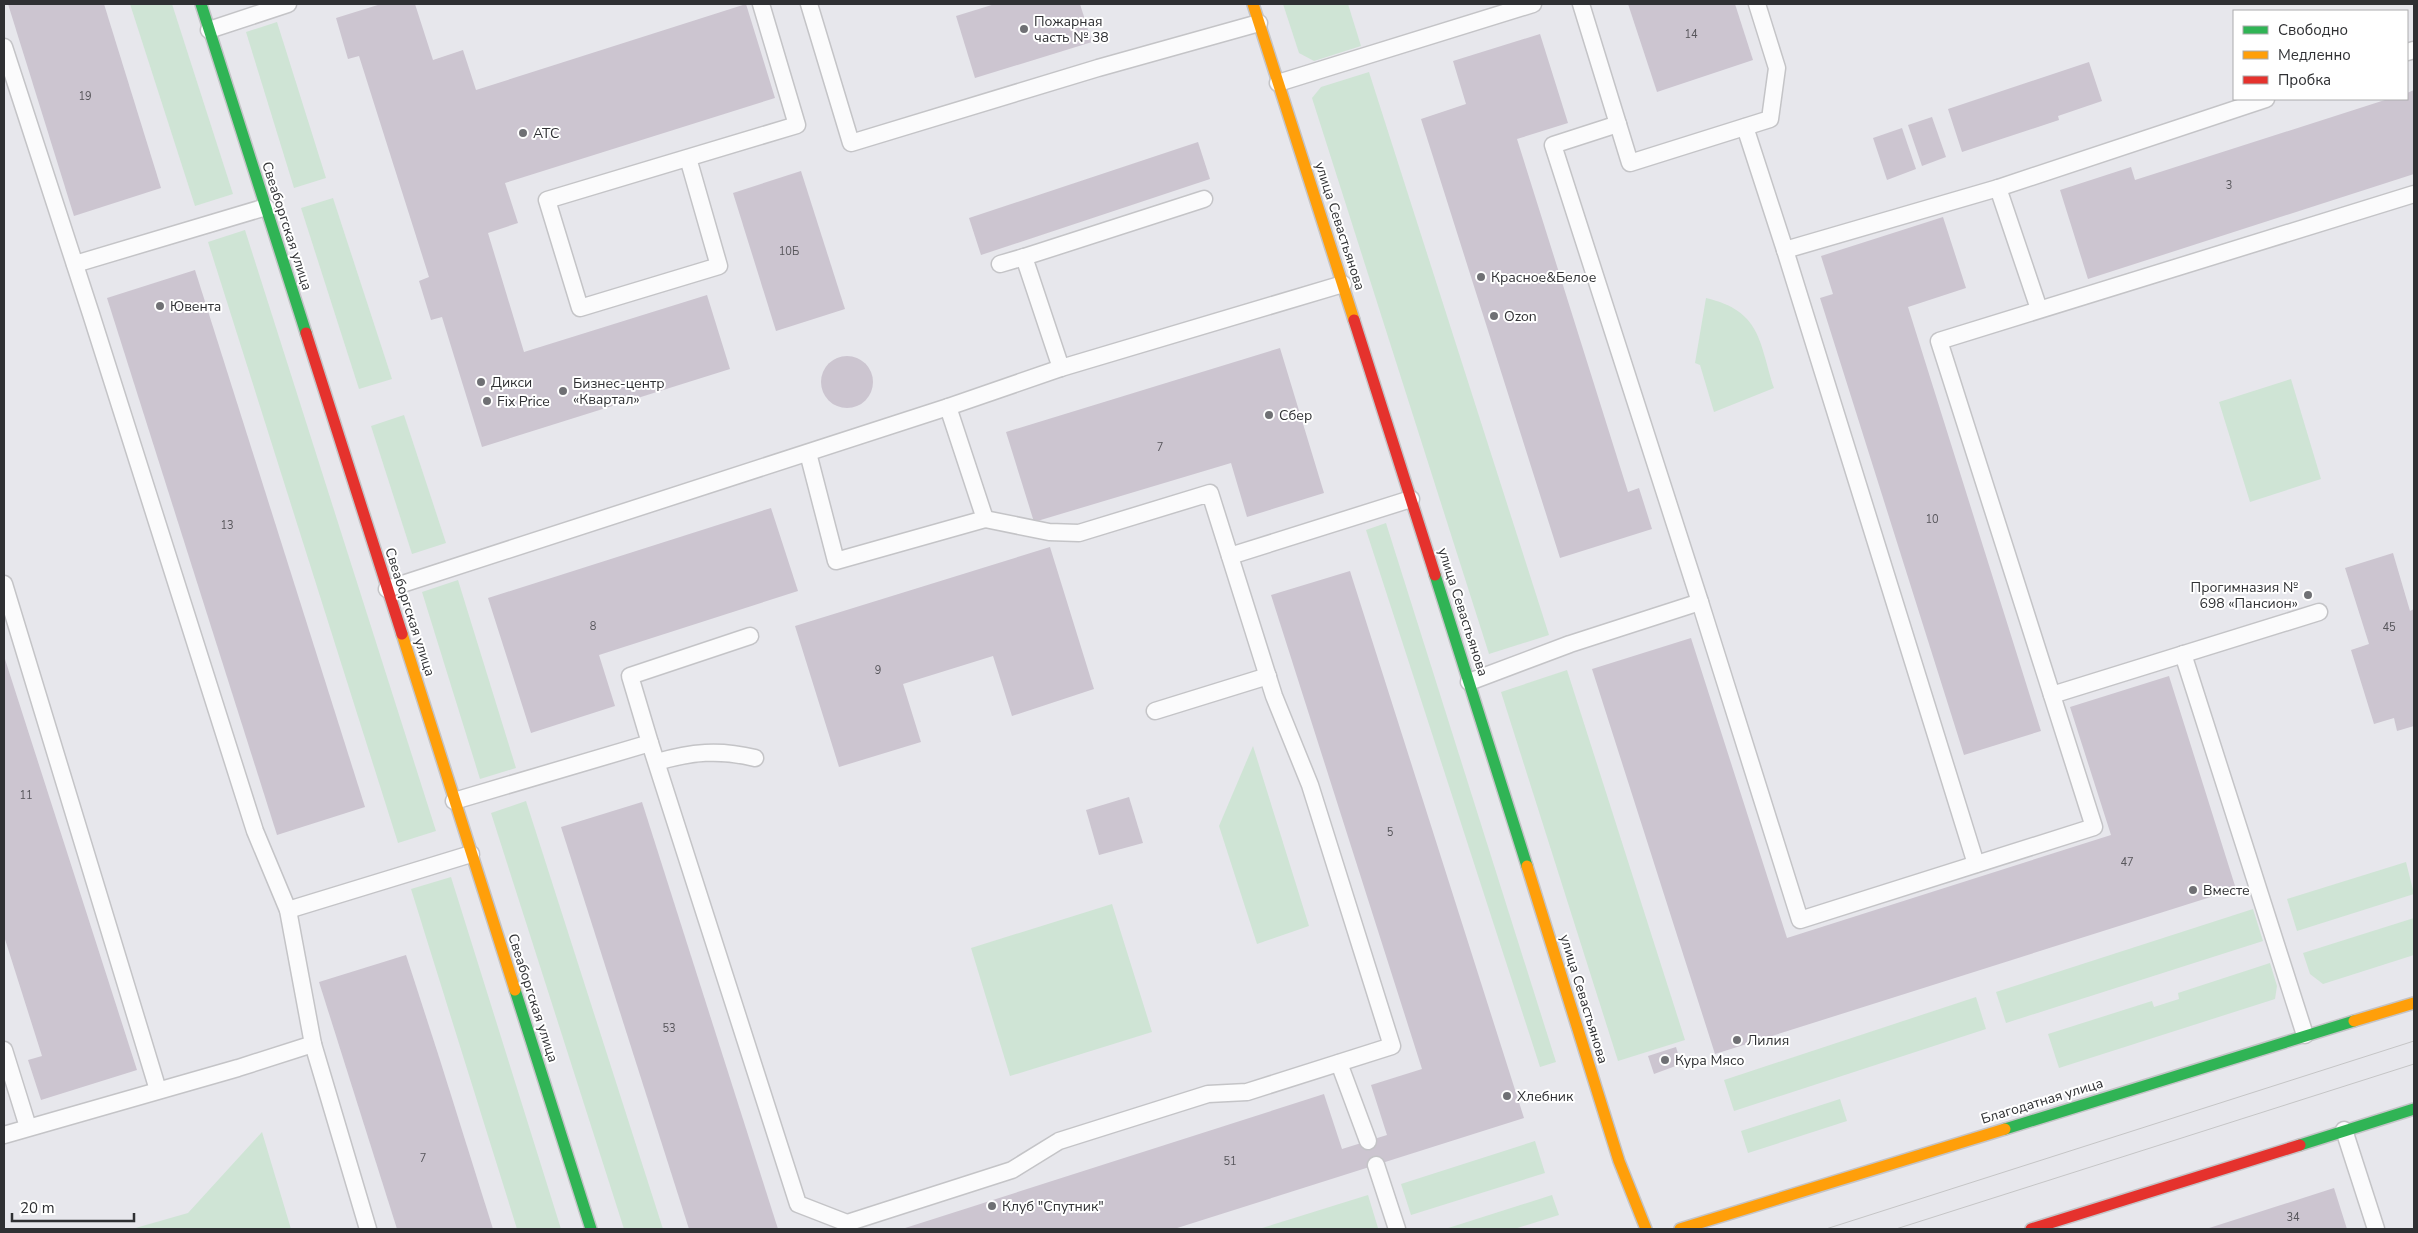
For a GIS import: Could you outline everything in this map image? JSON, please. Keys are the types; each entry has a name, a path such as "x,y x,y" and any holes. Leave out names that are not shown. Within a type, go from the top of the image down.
{"street":[{"name":"Свеаборгская улица","path":"201,4 591,1229"},
{"name":"улица Севастьянова","path":"1253,4 1470,682 1619,1161 1646,1229"},
{"name":"Благодатная улица","path":"1680,1229 2414,1003"},
{"path":"2031,1229 2050,1226 2414,1109"}],"lane":[{"path":"209,30 288,4"},
{"path":"688,158 719,266 580,308 547,200 797,125 762,4"},
{"path":"809,4 851,143 1098,68 1259,23"},
{"path":"1278,83 1533,4"},
{"path":"1581,4 1630,163 1770,119 1777,68 1757,4"},
{"path":"4,47 76,264 255,831 288,910 313,1044 368,1229"},
{"path":"1785,250 1998,188 2263,100"},
{"path":"1618,124 1553,145 1800,920 2094,827 1939,342 2039,309 2414,194"},
{"path":"1745,127 1976,864"},
{"path":"1998,188 2039,309"},
{"path":"1000,264 1204,199"},
{"path":"76,264 266,207"},
{"path":"1024,257 1061,368"},
{"path":"387,589 808,453 1061,368 1343,284"},
{"path":"948,407 985,519"},
{"path":"750,636 630,676 798,1204 848,1226 1012,1170 1059,1140 1208,1094 1247,1092 1392,1046 1310,785 1274,696 1210,493 1079,533 1049,532 985,519 836,561 808,453"},
{"path":"1230,556 1411,499"},
{"path":"4,584 158,1090"},
{"path":"1470,682 1570,644 1700,602"},
{"path":"2052,695 2318,612"},
{"path":"2183,654 2306,1035"},
{"path":"1155,711 1268,676"},
{"path":"454,801 650,743"},
{"path":"657,762 690,753 733,752 755,758"},
{"path":"288,910 472,854"},
{"path":"4,1135 238,1068 313,1044"},
{"path":"4,1050 28,1127"},
{"path":"1339,1062 1368,1141"},
{"path":"2344,1130 2376,1229"},
{"path":"1376,1165 1397,1229"}],"green space":[{"path":"130,4 172,4 233,194 195,206"},
{"path":"1283,4 1348,4 1361,46 1314,61 1299,53"},
{"path":"277,22 326,178 294,188 246,32"},
{"path":"1369,72 1549,635 1489,654 1312,98 1321,87"},
{"path":"333,198 392,379 359,389 301,208"},
{"path":"245,230 436,831 398,843 208,242"},
{"path":"1706,298 1738,311 1748,320 1760,342 1774,388 1714,412 1700,365 1695,363"},
{"path":"2291,379 2321,479 2250,502 2219,402"},
{"path":"404,415 446,543 412,554 371,426"},
{"path":"1386,523 1556,1062 1540,1067 1366,530"},
{"path":"458,580 516,768 480,779 422,592"},
{"path":"1567,670 1685,1040 1618,1061 1501,692"},
{"path":"1253,746 1309,926 1257,944 1219,826"},
{"path":"526,801 663,1229 624,1229 491,813"},
{"path":"2406,862 2414,894 2297,931 2287,899"},
{"path":"451,877 561,1229 517,1229 411,889"},
{"path":"1112,904 1152,1032 1010,1076 971,948"},
{"path":"2253,909 2263,941 2006,1023 1996,992"},
{"path":"2414,918 2414,955 2323,984 2310,974 2303,953"},
{"path":"2270,963 2277,986 2275,999 2059,1068 2048,1034 2152,1001 2154,1007 2179,999 2178,993"},
{"path":"1976,997 1986,1029 1734,1111 1724,1080"},
{"path":"1840,1099 1847,1121 1748,1153 1741,1131"},
{"path":"262,1132 291,1229 132,1229 188,1213"},
{"path":"1535,1141 1545,1173 1411,1215 1401,1184"},
{"path":"1368,1195 1378,1228 1259,1229"},
{"path":"1552,1195 1559,1215 1514,1229 1445,1229"}],"building":[{"path":"8,4 104,4 161,188 74,216"},
{"name":"АТС","path":"381,4 415,4 433,60 463,50 476,90 746,4 775,98 505,183 518,223 488,233 524,352 707,295 730,369 482,447 442,317 431,320 419,281 429,277 359,56 348,59 336,18"},
{"name":"Пожарная часть № 38","path":"995,4 1080,4 1092,42 975,78 956,16"},
{"path":"1628,4 1735,4 1753,60 1657,92"},
{"path":"1540,34 1568,123 1517,139 1628,492 1639,488 1652,529 1560,558 1421,119 1466,104 1453,61"},
{"path":"2089,62 2102,101 2058,116 2059,120 1962,152 1948,109"},
{"path":"2414,90 2414,174 2088,279 2060,190 2131,167 2135,180 2385,100 2408,100 2408,93"},
{"path":"1932,117 1946,157 1922,166 1908,125"},
{"path":"1902,128 1916,169 1887,180 1873,138"},
{"path":"1198,142 1210,179 981,255 969,218"},
{"path":"801,171 845,309 776,331 733,193"},
{"path":"1943,217 1966,288 1908,307 2041,731 1964,755 1820,298 1833,294 1821,256"},
{"path":"195,270 365,807 277,835 107,298"},
{"path":"1280,348 1324,493 1247,517 1231,463 1034,522 1006,432"},
{"path":"847,356 857,358 865,364 871,372 873,382 871,392 865,400 857,406 847,408 837,406 829,400 823,392 821,382 823,372 829,364 837,358"},
{"path":"771,508 798,591 599,655 615,706 531,733 488,598"},
{"path":"1050,547 1094,689 1012,716 993,656 903,684 921,742 839,767 795,626"},
{"path":"2393,553 2410,611 2414,609 2414,726 2397,731 2394,718 2374,724 2351,650 2369,644 2345,568"},
{"path":"1350,571 1524,1118 1174,1229 902,1229 1324,1094 1342,1149 1387,1135 1371,1085 1422,1069 1271,595"},
{"path":"1691,638 1787,938 2111,835 2070,707 2169,676 2236,889 1715,1054 1592,669"},
{"path":"4,656 137,1070 41,1100 28,1060 42,1056 4,936"},
{"path":"1129,797 1143,843 1099,855 1086,810"},
{"path":"642,802 778,1229 689,1229 561,827"},
{"path":"406,955 493,1229 397,1229 319,982"},
{"name":"Кура Мясо","path":"1676,1047 1681,1064 1654,1074 1648,1056"},
{"path":"2334,1188 2347,1229 2206,1229 2281,1205"}],"tram line":[{"path":"1826,1229 2414,1041"},
{"path":"1896,1229 2414,1064"}],"traffic: fast":[{"path":"201,4 306,333"},
{"path":"1435,575 1527,866"},
{"path":"515,990 591,1229"},
{"path":"2005,1129 2354,1021"},
{"path":"2300,1145 2414,1109"}],"traffic: slow":[{"path":"1253,4 1354,320"},
{"path":"402,634 515,990"},
{"path":"1527,866 1619,1161 1646,1229"},
{"path":"2354,1021 2414,1003"},
{"path":"1680,1229 2005,1129"}],"traffic: jam":[{"path":"1354,320 1435,575"},
{"path":"306,333 402,634"},
{"path":"2031,1229 2300,1145"}],"place":[{"name":"Пожарная часть № 38","path":"1024,29"},
{"name":"АТС","path":"523,133"},
{"name":"Красное&Белое","path":"1481,277"},
{"name":"Ювента","path":"160,306"},
{"name":"Ozon","path":"1494,316"},
{"name":"Дикси","path":"481,382"},
{"name":"Бизнес-центр «Квартал»","path":"563,391"},
{"name":"Fix Price","path":"487,401"},
{"name":"Сбер","path":"1269,415"},
{"name":"Прогимназия № 698 «Пансион»","path":"2308,595"},
{"name":"Вместе","path":"2193,890"},
{"name":"Лилия","path":"1737,1040"},
{"name":"Кура Мясо","path":"1665,1060"},
{"name":"Хлебник","path":"1507,1096"},
{"name":"Клуб \"Спутник\"","path":"992,1206"}]}
